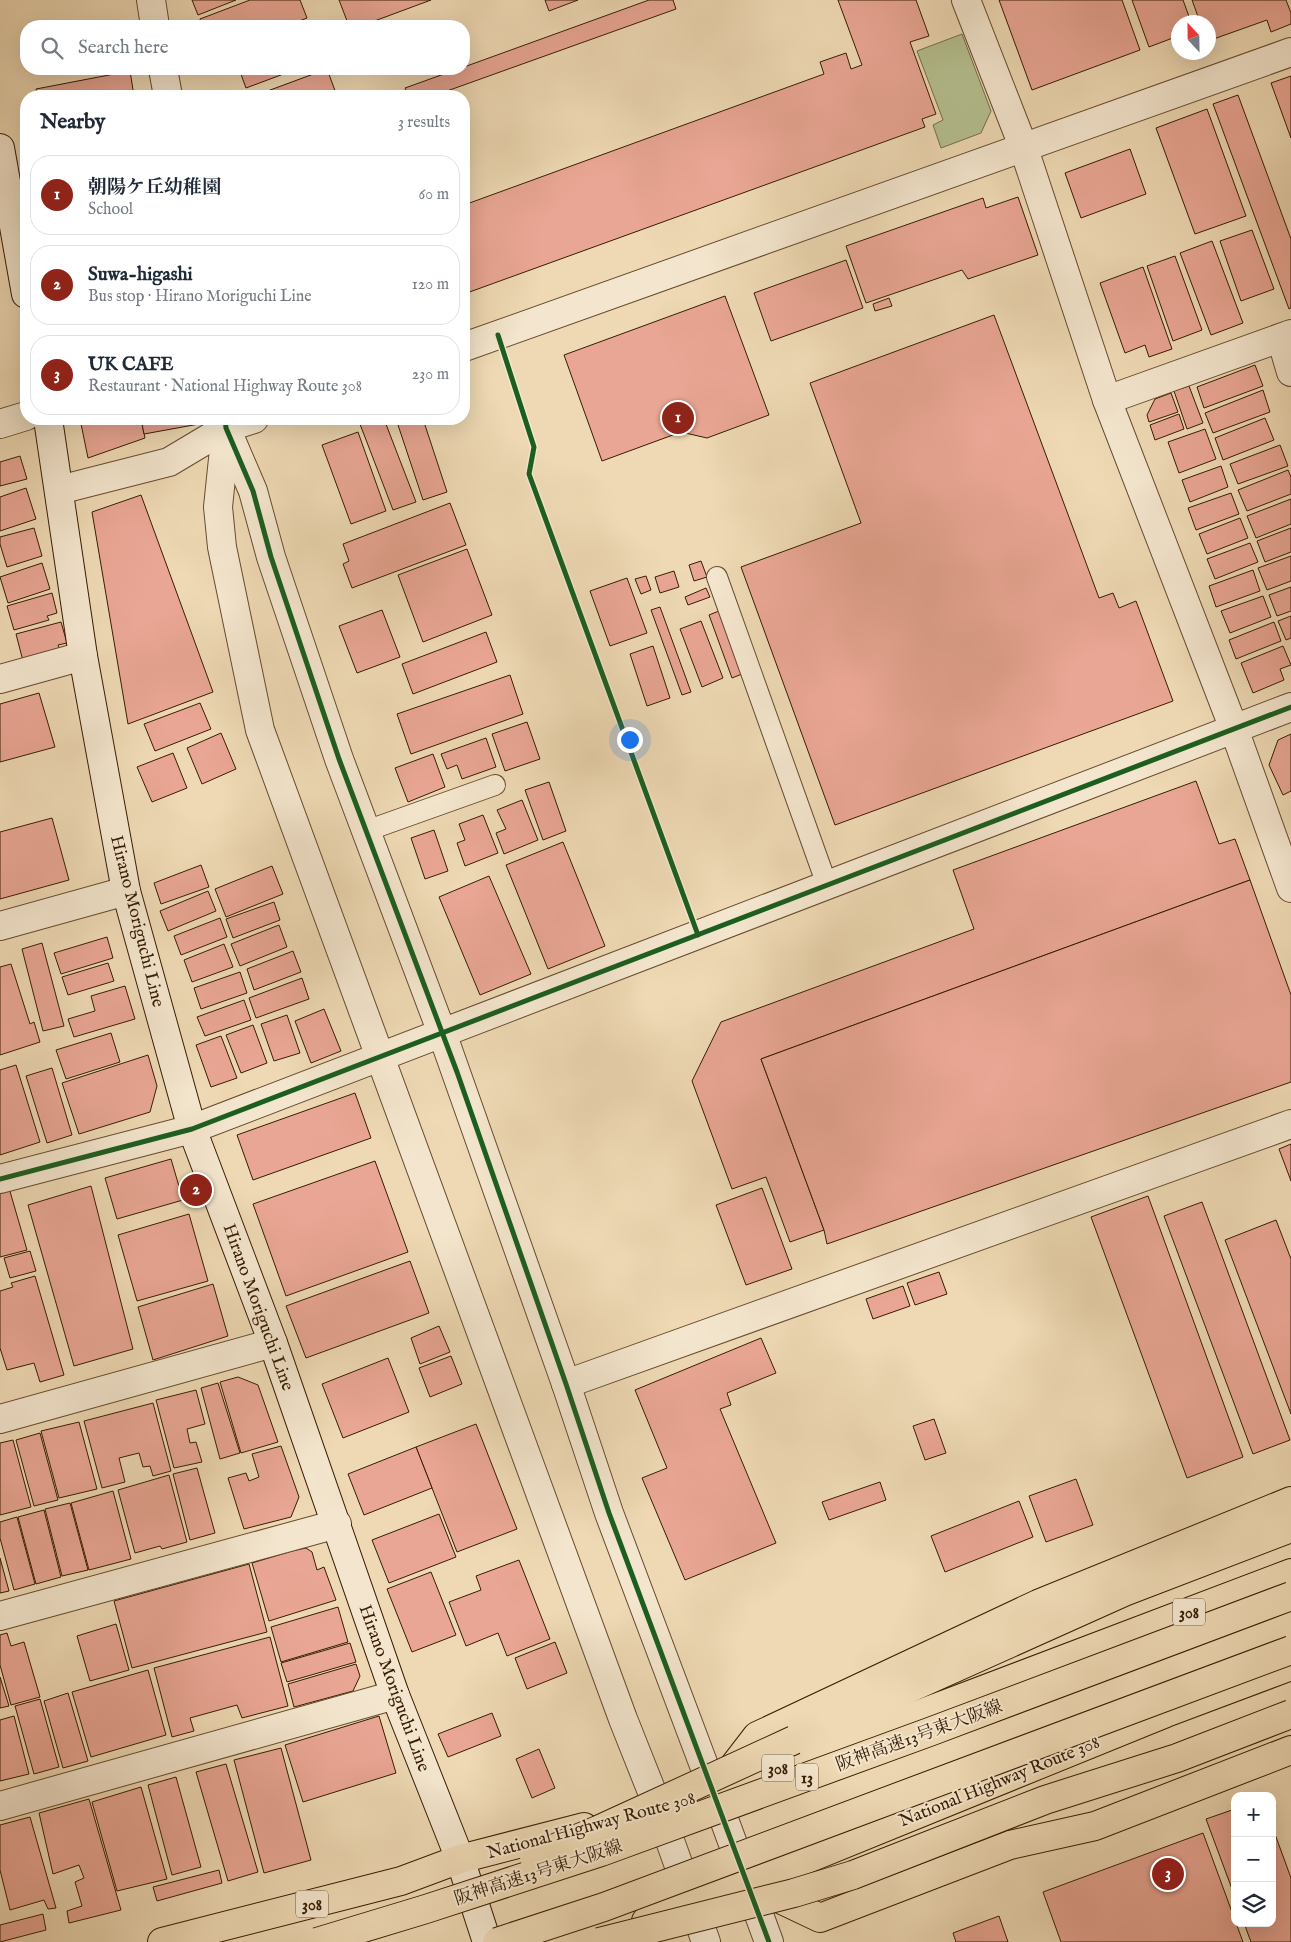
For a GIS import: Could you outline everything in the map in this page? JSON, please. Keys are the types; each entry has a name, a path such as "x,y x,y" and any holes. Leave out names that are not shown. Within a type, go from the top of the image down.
{"highway":[{"path":"714,1792 757,1736 1038,1604 1291,1501"},
{"path":"311,1942 403,1910 506,1869 598,1830 962,1663 1124,1592 1291,1528"},
{"name":"National Highway Route 308","path":"162,1942 401,1881 460,1859 714,1792 1291,1573"},
{"name":"阪神高速13号東大阪線","path":"317,1942 601,1852 914,1738 1291,1596"},
{"path":"497,1942 604,1908 1291,1650"},
{"name":"National Highway Route 308","path":"595,1942 748,1883 1166,1712 1291,1666"},
{"path":"599,1942 794,1893 853,1875 1045,1800 1177,1758 1291,1714"},
{"path":"748,1883 820,1918 1010,1845 1095,1826 1291,1750"}],"street":[{"path":"151,0 155,20"},
{"path":"966,0 1024,146 1107,400 1234,729 1291,888"},
{"path":"470,345 1291,52"},
{"path":"164,75 167,90"},
{"path":"0,148 3,183 20,265"},
{"path":"1107,400 1286,336 1291,372"},
{"path":"0,424 20,418"},
{"name":"Hirano Moriguchi Line","path":"49,425 83,656 126,891 192,1129 274,1344 395,1695 460,1859 487,1942"},
{"path":"58,490 169,462 224,425"},
{"path":"225,425 253,491 274,566 339,759 442,1033 566,1384 609,1513 769,1942"},
{"path":"225,425 218,506 222,547 260,730 623,1719 658,1807 706,1942"},
{"path":"0,679 83,656"},
{"path":"0,1179 192,1129 1291,707"},
{"path":"0,926 126,891"},
{"path":"566,1384 1291,1124"},
{"path":"0,1419 274,1344"},
{"path":"0,1616 337,1524"},
{"path":"0,1806 395,1695"}],"lane":[{"path":"717,577 827,885"},
{"path":"366,831 495,785"}],"green space":[{"path":"962,34 991,111 981,133 941,148 933,125 943,120 917,51"}],"building":[{"path":"192,0 236,0 198,15"},
{"path":"250,0 300,0 307,18 302,20 200,19"},
{"path":"339,0 431,0 377,20 347,20"},
{"path":"545,0 578,0 549,11"},
{"path":"649,0 673,0 676,9 450,90 406,90 405,88 441,75 470,75 470,65"},
{"path":"838,0 916,0 929,36 910,42 936,114 922,119 925,127 470,292 470,203 824,74 820,62 846,53 851,69 862,65"},
{"path":"999,0 1122,0 1140,50 1032,90"},
{"path":"1132,0 1183,0 1188,15 1171,15 1171,39 1149,47"},
{"path":"1192,0 1286,0 1291,13 1291,24 1271,32 1267,20 1216,38 1216,15 1197,15"},
{"path":"109,75 131,75 133,90 36,90"},
{"path":"241,75 281,75 246,88"},
{"path":"311,75 329,75 335,90 270,90"},
{"path":"1291,76 1291,138 1271,83"},
{"path":"1238,95 1291,239 1291,308 1289,309 1213,104"},
{"path":"1207,109 1246,216 1195,234 1156,128"},
{"path":"1130,149 1146,194 1081,218 1065,173"},
{"path":"1018,197 1038,255 968,279 962,270 866,303 846,246 983,198 986,208"},
{"path":"1252,230 1274,289 1241,301 1220,241"},
{"path":"1212,241 1243,323 1211,335 1180,253"},
{"path":"1175,256 1202,330 1173,341 1147,266"},
{"path":"846,260 863,308 771,341 754,293"},
{"path":"1143,267 1172,349 1149,357 1145,345 1125,353 1100,283"},
{"path":"725,296 769,415 707,438 681,432 602,461 564,355"},
{"path":"889,298 892,306 875,311 873,304"},
{"path":"994,315 1099,598 1113,593 1119,608 1136,601 1173,701 835,825 741,567 861,523 810,383"},
{"path":"1255,365 1263,386 1204,408 1197,387"},
{"path":"1189,386 1203,423 1187,429 1174,391"},
{"path":"1263,390 1270,412 1213,433 1205,413"},
{"path":"1171,393 1178,412 1149,422 1147,415 1155,399"},
{"path":"1179,414 1184,429 1155,440 1150,425"},
{"path":"1265,418 1274,440 1223,460 1215,438"},
{"path":"81,425 142,425 145,438 88,458"},
{"path":"142,425 194,425 144,434"},
{"path":"360,425 386,425 416,502 393,510"},
{"path":"398,425 425,425 447,492 423,500"},
{"path":"1205,429 1216,459 1179,473 1168,442"},
{"path":"358,432 386,511 351,524 322,445"},
{"path":"1280,445 1288,466 1238,484 1230,464"},
{"path":"20,456 27,479 0,486 0,462"},
{"path":"1221,466 1228,487 1190,502 1182,480"},
{"path":"1288,470 1291,477 1291,494 1247,511 1238,490"},
{"path":"26,488 36,519 0,531 0,497"},
{"path":"1231,493 1239,514 1196,530 1188,508"},
{"path":"141,495 213,692 128,724 92,512"},
{"path":"1291,499 1291,524 1256,538 1247,516"},
{"path":"450,503 466,545 352,588 343,564 349,561 343,544"},
{"path":"1240,518 1248,538 1207,554 1199,534"},
{"path":"34,528 42,556 7,567 0,544 0,537"},
{"path":"1291,528 1291,552 1265,562 1257,541"},
{"path":"1250,543 1258,562 1215,579 1207,559"},
{"path":"467,549 492,615 423,642 398,575"},
{"path":"1291,556 1291,581 1267,590 1258,568"},
{"path":"701,561 707,577 694,581 689,565"},
{"path":"42,563 50,589 8,603 0,577"},
{"path":"1253,570 1260,591 1216,607 1209,586"},
{"path":"674,571 679,587 660,593 655,577"},
{"path":"646,576 651,590 641,594 635,579"},
{"path":"627,578 647,633 610,646 590,591"},
{"path":"1291,587 1291,611 1277,616 1269,595"},
{"path":"706,588 710,597 688,605 685,597"},
{"path":"52,593 57,613 47,616 49,620 14,630 7,606"},
{"path":"1263,596 1271,617 1230,633 1221,611"},
{"path":"660,607 691,692 682,695 651,610"},
{"path":"382,610 400,657 357,673 339,626"},
{"path":"719,611 742,674 732,678 709,615"},
{"path":"1291,616 1291,638 1286,640 1278,621"},
{"path":"701,621 723,678 702,687 680,629"},
{"path":"61,622 67,643 58,645 60,650 23,661 16,634"},
{"path":"1274,622 1281,641 1236,659 1229,640"},
{"path":"486,632 497,662 413,694 402,664"},
{"path":"653,646 670,698 647,706 630,654"},
{"path":"1283,646 1291,665 1280,669 1284,680 1253,693 1241,663"},
{"path":"510,675 523,714 411,754 397,714"},
{"path":"39,693 55,747 0,762 0,704"},
{"path":"200,703 211,729 155,751 144,724"},
{"path":"527,722 540,759 505,771 492,734"},
{"path":"221,733 236,769 202,784 187,748"},
{"path":"1291,734 1291,791 1283,795 1269,765 1278,740"},
{"path":"486,738 496,767 462,779 457,765 447,769 441,754"},
{"path":"173,753 187,788 152,802 137,767"},
{"path":"433,754 445,787 408,802 395,768"},
{"path":"1196,781 1219,844 1235,839 1250,880 761,1059 824,1230 790,1242 766,1177 732,1189 692,1081 721,1022 974,929 953,870"},
{"path":"549,782 566,831 543,840 525,790"},
{"path":"522,800 538,840 504,854 496,833 506,829 497,810"},
{"path":"483,815 498,853 465,866 457,843 465,840 459,824"},
{"path":"52,818 69,880 0,899 0,832"},
{"path":"434,830 448,871 425,879 411,838"},
{"path":"563,842 605,946 548,969 506,865"},
{"path":"201,865 209,887 161,904 154,883"},
{"path":"272,866 283,894 226,917 215,889"},
{"path":"489,876 531,974 480,995 439,897"},
{"path":"1250,880 1291,995 1291,1082 827,1244 824,1230 761,1059"},
{"path":"208,891 216,911 168,931 160,911"},
{"path":"274,902 280,920 233,938 226,919"},
{"path":"220,918 227,937 181,955 174,936"},
{"path":"279,925 287,947 240,966 231,944"},
{"path":"107,937 113,958 61,974 54,953"},
{"path":"42,943 64,1026 43,1031 22,949"},
{"path":"224,944 233,967 192,982 184,960"},
{"path":"293,951 301,972 254,990 247,969"},
{"path":"108,963 114,981 68,995 62,977"},
{"path":"11,964 30,1024 34,1022 40,1042 0,1055 0,967"},
{"path":"240,972 247,993 201,1009 194,988"},
{"path":"302,978 309,999 256,1018 249,998"},
{"path":"125,986 135,1019 74,1037 68,1019 95,1011 91,996"},
{"path":"244,1000 251,1020 205,1036 197,1017"},
{"path":"324,1009 341,1051 311,1063 295,1021"},
{"path":"287,1015 300,1053 274,1061 261,1024"},
{"path":"253,1025 267,1063 241,1073 226,1035"},
{"path":"111,1033 120,1062 66,1079 56,1050"},
{"path":"221,1036 237,1078 211,1087 196,1045"},
{"path":"148,1055 157,1086 150,1112 79,1134 62,1083"},
{"path":"16,1065 40,1142 0,1155 0,1070"},
{"path":"52,1068 72,1135 47,1143 26,1076"},
{"path":"355,1093 371,1138 253,1180 237,1135"},
{"path":"1291,1144 1291,1181 1279,1149"},
{"path":"171,1159 183,1200 117,1219 105,1178"},
{"path":"375,1161 408,1252 286,1296 253,1204"},
{"path":"91,1186 133,1349 74,1366 28,1205"},
{"path":"9,1188 27,1250 0,1257 0,1190"},
{"path":"762,1188 792,1269 746,1285 716,1205"},
{"path":"1148,1196 1243,1457 1187,1478 1091,1217"},
{"path":"1202,1202 1290,1440 1253,1454 1164,1216"},
{"path":"189,1214 208,1281 137,1301 118,1235"},
{"path":"1276,1220 1291,1259 1291,1414 1225,1240"},
{"path":"30,1251 36,1271 10,1278 4,1258"},
{"path":"410,1261 429,1313 306,1358 286,1306"},
{"path":"939,1272 947,1294 915,1305 907,1283"},
{"path":"35,1276 64,1375 40,1382 34,1363 7,1370 0,1348 0,1291 13,1287 11,1283"},
{"path":"213,1284 228,1336 153,1360 138,1307"},
{"path":"903,1286 910,1306 873,1319 866,1299"},
{"path":"439,1326 450,1352 420,1364 411,1338"},
{"path":"761,1338 776,1373 727,1393 731,1405 720,1409 776,1543 685,1580 642,1478 667,1468 635,1390"},
{"path":"451,1356 462,1384 430,1397 419,1368"},
{"path":"388,1358 409,1412 343,1438 322,1384"},
{"path":"238,1377 258,1385 278,1442 241,1453 220,1382"},
{"path":"218,1383 240,1453 220,1459 201,1388"},
{"path":"196,1390 205,1424 187,1429 190,1443 196,1442 202,1462 174,1468 156,1400"},
{"path":"153,1403 171,1471 153,1476 150,1466 143,1467 139,1453 119,1458 125,1482 102,1488 84,1421"},
{"path":"934,1419 946,1453 925,1460 913,1426"},
{"path":"79,1422 97,1489 59,1498 41,1431"},
{"path":"476,1424 517,1529 457,1552 416,1447"},
{"path":"40,1433 58,1500 34,1506 16,1440"},
{"path":"13,1440 31,1507 0,1515 0,1443"},
{"path":"281,1446 299,1497 291,1517 244,1529 228,1478 246,1473 249,1481 259,1477 252,1454"},
{"path":"416,1447 432,1488 364,1515 348,1474"},
{"path":"197,1468 215,1533 190,1540 173,1474"},
{"path":"169,1475 187,1542 162,1549 160,1546 135,1553 118,1490"},
{"path":"1076,1479 1093,1525 1046,1542 1029,1496"},
{"path":"880,1482 886,1500 829,1520 822,1502"},
{"path":"113,1491 131,1559 89,1570 71,1503"},
{"path":"1019,1501 1033,1537 945,1572 931,1536"},
{"path":"70,1503 88,1570 62,1576 45,1509"},
{"path":"44,1510 61,1577 36,1584 18,1517"},
{"path":"439,1514 456,1557 389,1583 372,1540"},
{"path":"17,1517 35,1584 14,1590 0,1538 0,1522"},
{"path":"306,1548 312,1552 317,1570 324,1567 336,1600 269,1621 252,1563"},
{"path":"0,1558 9,1591 0,1593"},
{"path":"519,1560 550,1639 507,1656 498,1633 466,1646 449,1602 481,1590 476,1576"},
{"path":"249,1564 267,1632 132,1668 114,1601"},
{"path":"431,1572 456,1635 412,1652 387,1589"},
{"path":"338,1607 348,1642 281,1662 271,1627"},
{"path":"116,1624 129,1670 90,1681 77,1636"},
{"path":"7,1633 11,1646 24,1642 40,1697 11,1705 0,1665 0,1635"},
{"path":"270,1637 288,1706 242,1718 237,1705 190,1718 194,1731 172,1737 154,1668"},
{"path":"555,1642 567,1673 527,1689 515,1658"},
{"path":"350,1643 356,1662 287,1682 281,1663"},
{"path":"356,1664 360,1676 353,1691 294,1707 288,1684"},
{"path":"148,1670 166,1735 91,1757 72,1692"},
{"path":"0,1677 9,1706 0,1708"},
{"path":"68,1693 88,1761 63,1768 44,1701"},
{"path":"40,1699 59,1767 34,1774 15,1706"},
{"path":"492,1713 501,1736 448,1757 438,1734"},
{"path":"14,1716 29,1774 0,1781 0,1720"},
{"path":"379,1716 396,1773 303,1802 285,1745"},
{"path":"281,1748 311,1860 264,1873 234,1760"},
{"path":"539,1749 555,1788 532,1798 516,1759"},
{"path":"226,1764 258,1872 228,1881 196,1772"},
{"path":"176,1777 201,1867 172,1875 148,1785"},
{"path":"141,1787 167,1879 117,1891 92,1802"},
{"path":"89,1799 121,1910 69,1923 67,1911 82,1906 75,1882 84,1878 79,1865 53,1874 39,1813"},
{"path":"1231,1810 1231,1886 1206,1819"},
{"path":"30,1817 56,1908 48,1909 44,1900 10,1910 0,1870 0,1825"},
{"path":"1203,1833 1231,1909 1231,1927 1237,1927 1243,1942 1061,1942 1043,1892"},
{"path":"1276,1837 1291,1878 1291,1942 1251,1942 1245,1927 1276,1927"},
{"path":"219,1870 222,1883 157,1901 153,1887"},
{"path":"43,1914 46,1930 0,1942 0,1925"},
{"path":"999,1916 1008,1942 956,1942 953,1933"}],"cycle path":[{"path":"498,335 534,447 529,474 698,935"},
{"path":"226,425 253,491 271,557 339,759 457,1072 609,1513 769,1942"},
{"path":"0,1179 192,1129 1291,707"}],"place":[{"name":"朝陽ケ丘幼稚園","path":"678,418"},
{"name":"Suwa-higashi","path":"196,1190"},
{"name":"UK CAFE","path":"1168,1874"}]}
